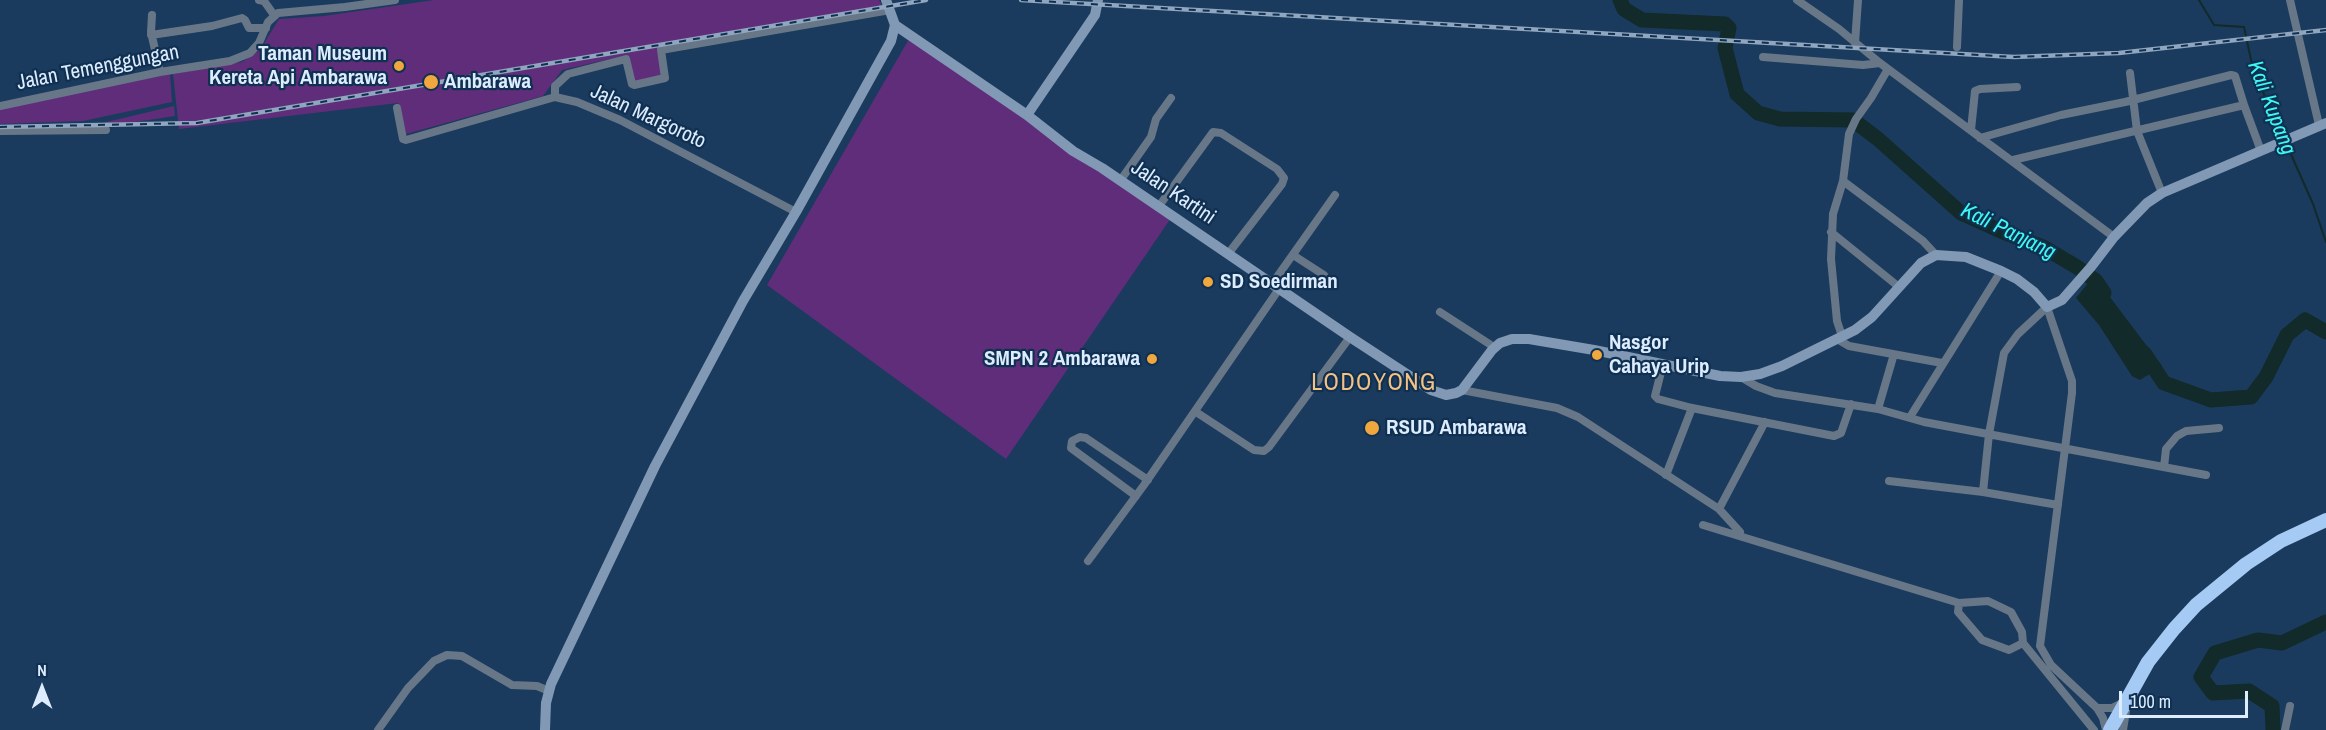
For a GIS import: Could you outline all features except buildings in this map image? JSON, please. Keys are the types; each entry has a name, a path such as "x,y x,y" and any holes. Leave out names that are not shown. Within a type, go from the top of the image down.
{"highway":[{"path":"2108,730 2148,662 2174,629 2220,583 2282,541 2326,520"}],"street":[{"path":"259,0 264,1 274,15 345,4 395,0"},
{"path":"1797,0 2114,237"},
{"path":"1855,43 1858,0"},
{"path":"1957,47 1959,0"},
{"path":"1983,492 1989,434 2004,353 2018,334 2047,307 2062,300 2114,237 2146,203 2162,193 2323,124 2290,0"},
{"path":"1027,116 1095,15 1098,2"},
{"path":"545,730 549,691 569,644 655,466 743,301 796,212 891,41 895,26 888,4 661,50 665,78 634,85 626,59 568,74 555,86 555,98"},
{"path":"152,15 152,35 160,72"},
{"name":"Jalan Temenggungan","path":"0,106 160,72 230,61 250,54 260,43 274,15"},
{"path":"152,35 212,26 242,18 249,28 266,28"},
{"name":"Jalan Kartini","path":"895,26 1027,116 1073,151 1431,390 1446,395 1462,390"},
{"path":"1763,57 1863,65 1880,63"},
{"path":"1888,69 1849,134 1843,182 1833,214 1831,232 1834,297 1840,338 1850,346 1942,363"},
{"path":"2130,73 2137,131 2162,193"},
{"path":"1980,138 2233,75 2261,151"},
{"path":"1971,130 1975,91 2018,87"},
{"name":"Jalan Margoroto","path":"397,108 403,139 406,140 555,98 577,102 620,120 796,212"},
{"path":"1120,181 1151,137 1156,119 1171,98"},
{"path":"2013,160 2244,105"},
{"path":"0,131 106,130"},
{"path":"1158,206 1213,132 1221,133 1277,169 1284,178 1282,184 1228,254"},
{"path":"1843,182 1923,241 1936,255"},
{"path":"1088,561 1196,412 1276,287 1293,255 1335,195"},
{"path":"1831,232 1899,287"},
{"path":"1293,255 1324,275"},
{"path":"1740,532 1719,509 1578,417 1557,408 1462,390 1494,347 1512,339 1529,339 1720,376 1741,377 1760,374 1840,338 1872,317 1921,263 1936,255 1966,257 2017,279 2047,307 2072,381 2066,447 2040,646 2051,665 2097,708 2108,730"},
{"path":"1910,417 2001,271"},
{"path":"1440,312 1494,347"},
{"path":"1196,412 1254,450 1264,451 1350,337"},
{"path":"1878,410 1893,354"},
{"path":"1663,364 1655,396 1658,399 1692,408 1838,435 1841,433 1851,404"},
{"path":"1741,377 1775,393 1851,404 1989,434 2206,475"},
{"path":"1666,475 1692,408"},
{"path":"1719,509 1765,422"},
{"path":"2164,467 2166,449 2177,436 2186,431 2219,428"},
{"path":"1136,496 1071,448 1072,441 1080,437 1086,438 1148,480"},
{"path":"1889,481 1983,492 2058,506"},
{"path":"1703,525 1959,603 1988,601 2011,612 2022,632 2023,644 2094,730"},
{"path":"1959,603 1958,612 1982,640 2009,650 2023,644"},
{"path":"378,730 408,688 434,661 447,655 462,656 512,685 537,686 549,691"},
{"path":"2097,708 2112,708 2129,695"},
{"path":"2122,730 2129,695"},
{"path":"2285,730 2290,706"}],"shaded area":[{"name":"Taman Museum Kereta Api Ambarawa","path":"434,0 879,0 883,8 658,47 664,77 634,83 627,55 562,70 543,96 406,134 398,103 179,129 173,74 242,62 260,50 279,19 324,16"},
{"path":"909,39 1171,218 1006,459 767,285"},
{"path":"170,74 172,102 83,121 0,124 0,108"},
{"path":"174,106 175,116 129,123 98,124"},
{"path":"2094,276 2162,366 2140,380 2132,376 2099,325 2076,298"}],"waterway":[{"name":"Kali Panjang","path":"1620,0 1624,9 1642,20 1725,24 1729,28 1725,48 1737,94 1758,113 1780,119 1853,120 1878,139 1961,213 2043,247 2096,281 2104,293"},
{"name":"Kali Kupang","path":"2199,0 2214,25 2244,27 2253,69 2283,138"},
{"name":"Kali Kupang","path":"2286,143 2313,204 2326,242"},
{"name":"Kali Panjang","path":"2144,353 2164,383 2211,400 2251,397 2266,377 2287,335 2305,320 2326,332"},
{"path":"2273,730 2272,706 2249,691 2213,693 2201,677 2215,653 2258,640 2282,643 2326,622"}],"railway":[{"path":"0,127 197,123 926,0"},
{"path":"1021,0 2014,57 2119,53 2326,30"}],"place":[{"name":"Taman Museum Kereta Api Ambarawa","path":"399,66"},
{"name":"Ambarawa","path":"431,82"},
{"name":"SD Soedirman","path":"1208,282"},
{"name":"Nasgor Cahaya Urip","path":"1597,355"},
{"name":"SMPN 2 Ambarawa","path":"1152,359"},
{"name":"RSUD Ambarawa","path":"1372,428"}],"district":[{"name":"LODOYONG","path":"1374,384"}]}
